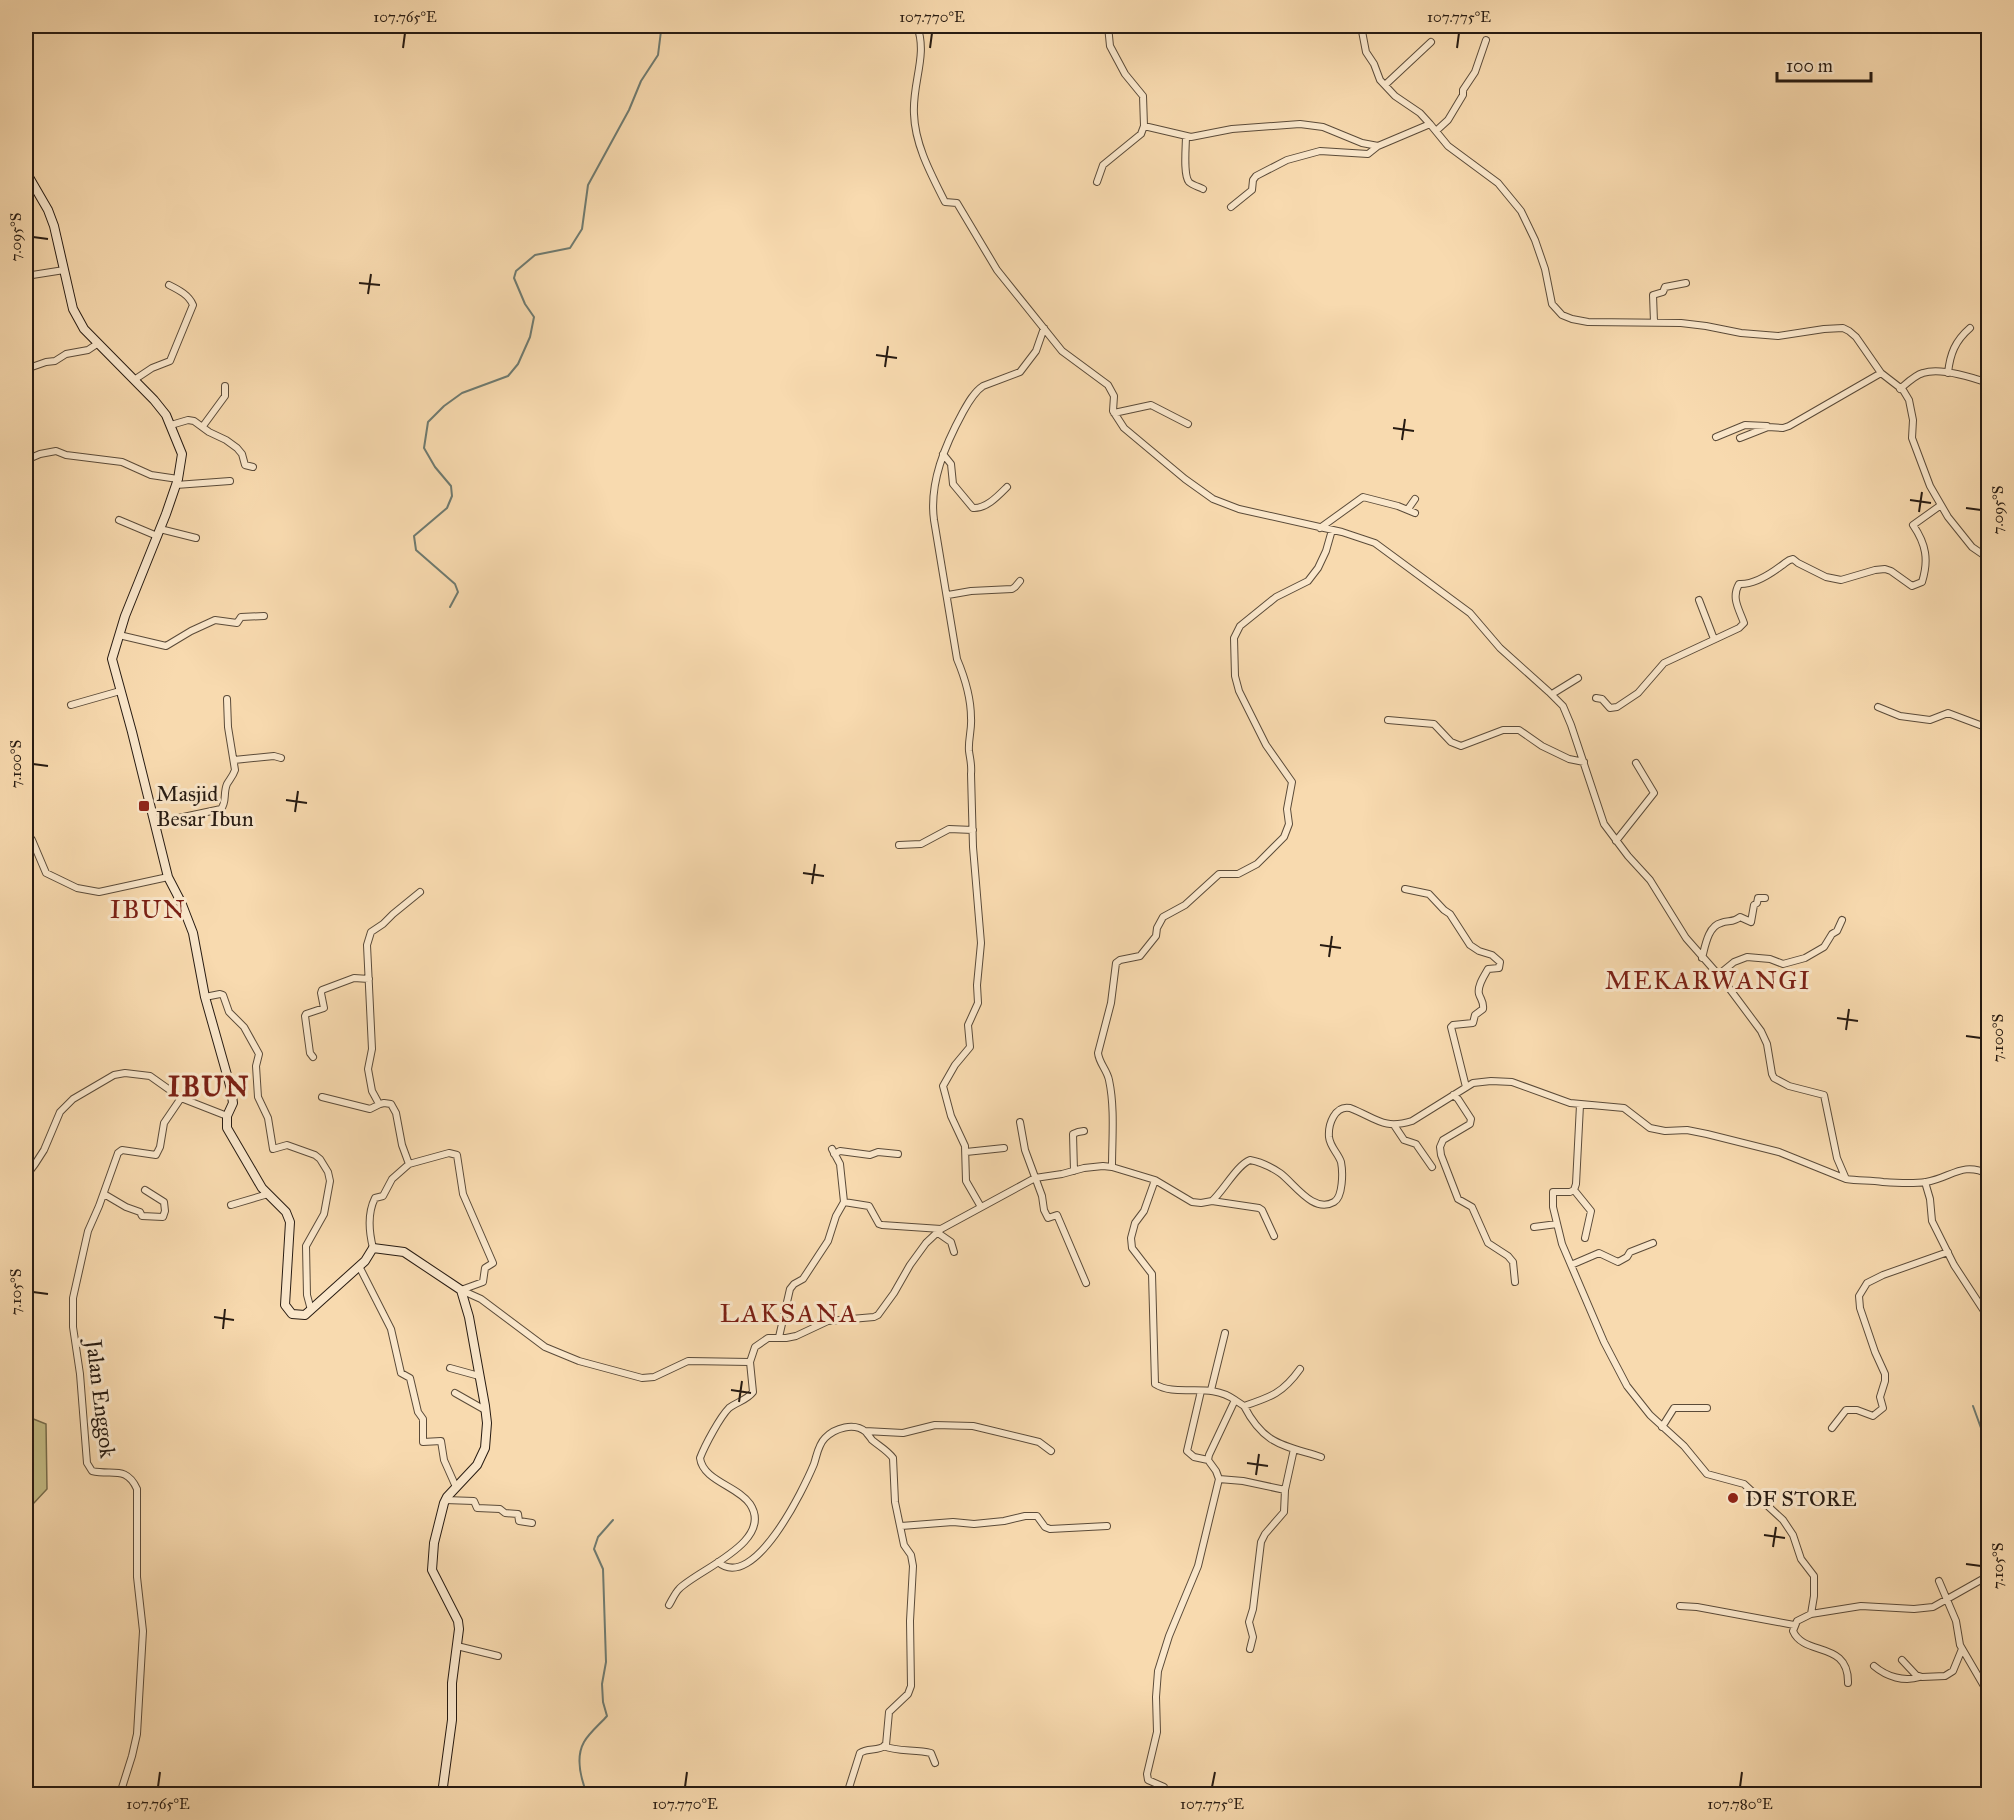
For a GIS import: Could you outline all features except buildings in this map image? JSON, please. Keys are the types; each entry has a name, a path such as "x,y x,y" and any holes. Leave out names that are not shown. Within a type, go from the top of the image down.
{"main road":[{"path":"26,172 48,210 54,226 73,309 84,329 154,400 171,425 182,454 177,482 112,659 168,878 181,902 193,933 205,997 231,1089 233,1103 228,1116 227,1128 251,1171 268,1194 286,1212 290,1221 285,1305 288,1311 296,1315 305,1315 359,1266 373,1248 404,1252 461,1290 469,1317 486,1410 486,1435 481,1459 445,1500 434,1543 432,1570 458,1622 459,1629 452,1683 452,1720 442,1794"}],"street":[{"path":"917,26 922,47 914,112 918,143 945,202 957,203 991,262 1008,285 1062,351 1108,385 1114,396 1114,413 1124,428 1185,479 1213,499 1239,509 1368,539 1470,613 1500,648 1552,694 1563,706 1600,813 1616,841 1650,879 1668,911 1701,958 1718,975 1761,1031 1767,1044 1774,1078 1789,1086 1824,1095 1837,1158 1846,1179"},
{"path":"1097,182 1103,165 1141,134 1144,126 1143,96 1125,74 1110,45 1108,26"},
{"path":"1361,26 1366,52 1380,80 1430,124 1448,146 1498,183 1526,218 1545,269 1552,304 1562,315 1588,322 1654,322 1706,326 1741,333 1778,336 1843,328 1856,337 1872,363 1903,390 1909,399 1913,420 1912,438 1930,486 1948,517 1972,547 1989,558"},
{"path":"1436,131 1448,120 1464,95 1463,90 1475,72 1486,40"},
{"path":"1385,85 1431,42"},
{"path":"1144,126 1191,137 1232,129 1300,124 1329,129 1362,143 1378,146"},
{"path":"1231,207 1252,190 1256,176 1284,162 1325,151 1368,153 1378,146 1430,124"},
{"path":"1186,136 1185,164 1188,178 1190,183 1203,189"},
{"path":"26,276 64,270"},
{"path":"1654,322 1653,296 1663,292 1665,287 1686,283"},
{"path":"134,380 152,368 170,361 193,305 183,291 169,285"},
{"path":"981,1207 966,1181 966,1152 951,1116 943,1086 955,1065 970,1047 968,1025 978,1003 977,985 981,943 973,830 972,763 969,753 971,719 969,697 965,677 957,659 933,510 935,484 943,454 967,405 978,389 1020,372 1036,351 1044,328"},
{"path":"1948,373 1950,356 1962,335 1970,328"},
{"path":"26,369 55,361 66,354 88,350 98,344"},
{"path":"1716,437 1745,425 1784,428 1881,373"},
{"path":"1900,389 1922,373 1948,373 1989,382"},
{"path":"203,426 225,396 225,386"},
{"path":"1114,413 1151,405 1188,424"},
{"path":"171,425 189,420 203,426 208,432 237,448 242,454 245,465 253,467"},
{"path":"1740,438 1768,427"},
{"path":"26,460 56,451 69,456 122,462 151,475 177,482 230,481"},
{"path":"943,454 951,464 952,484 973,508 980,508 995,499 1007,487"},
{"path":"1320,528 1363,497 1415,513"},
{"path":"1408,509 1415,499"},
{"path":"1596,698 1602,699 1610,708 1617,707 1638,693 1664,663 1739,628 1744,623 1735,603 1735,591 1739,584 1746,585 1766,576 1787,560 1793,559 1826,577 1841,580 1885,569 1912,586 1922,582 1927,566 1921,536 1913,525 1941,505"},
{"path":"119,520 158,533 196,538"},
{"path":"1112,1167 1113,1110 1109,1077 1098,1058 1098,1053 1111,1003 1115,965 1120,960 1140,956 1156,936 1157,928 1163,917 1181,907 1219,874 1238,874 1260,862 1288,828 1287,809 1291,780 1266,746 1239,691 1235,676 1234,638 1240,626 1276,597 1308,581 1318,568 1326,551 1332,530"},
{"path":"948,595 980,590 1012,589 1020,580"},
{"path":"1699,600 1714,639"},
{"path":"119,635 166,646 215,620 237,623 241,617 264,616"},
{"path":"1552,694 1578,678"},
{"path":"71,705 120,691"},
{"path":"155,822 223,808 228,783 235,774 228,727 227,699"},
{"path":"1878,707 1900,716 1930,720 1948,713 1989,728"},
{"path":"1388,720 1434,724 1449,740 1459,746 1467,746 1503,730 1519,730 1542,746 1569,759 1584,762"},
{"path":"234,760 274,756 281,758"},
{"path":"1616,841 1654,794 1636,763"},
{"path":"899,845 921,844 949,829 973,830"},
{"path":"26,832 32,840 46,873 77,888 99,892 168,878"},
{"path":"1406,889 1429,894 1450,914 1470,945 1492,955 1500,962 1499,968 1488,969 1479,987 1484,1004 1483,1009 1475,1015 1473,1024 1451,1027 1466,1087"},
{"path":"380,1104 372,1091 368,1069 372,1049 367,945 371,932 420,892"},
{"path":"1701,958 1707,939 1716,925 1721,922 1734,922 1740,917 1751,922 1754,904 1757,903 1758,898 1765,898"},
{"path":"1718,975 1734,962 1746,957 1770,959 1783,964 1805,958 1824,947 1832,934 1837,931 1842,920"},
{"path":"313,1057 310,1053 305,1016 324,1008 322,990 354,978 369,979"},
{"path":"205,997 223,995 228,1012 244,1028 258,1051 260,1058 256,1066 258,1097 268,1118 273,1149 287,1145 315,1155 328,1172 330,1181 324,1214 306,1246 307,1295 311,1310"},
{"path":"26,1176 44,1150 60,1112 73,1099 103,1080 125,1073 150,1076 181,1098 228,1116"},
{"path":"1212,1201 1240,1167 1250,1160 1266,1165 1279,1173 1300,1192 1321,1205 1332,1203 1338,1198 1342,1179 1341,1162 1331,1146 1329,1137 1336,1112 1345,1107 1350,1108 1386,1124 1394,1125 1412,1121 1466,1087 1480,1081 1512,1082 1580,1105 1593,1104 1624,1108 1650,1128 1665,1131 1687,1130 1753,1145 1779,1152 1846,1179 1860,1182 1925,1182 1941,1179 1964,1168 1974,1168 1989,1174"},
{"path":"1453,1095 1472,1119 1470,1124 1443,1140 1440,1147 1441,1155 1458,1199 1472,1207 1488,1243 1513,1262 1515,1282"},
{"path":"322,1097 370,1109 384,1102 391,1104 396,1113 402,1145 409,1164"},
{"name":"Jalan Enggok","path":"120,1794 132,1756 136,1734 143,1631 137,1577 137,1489 124,1473 92,1471 87,1463 72,1311 75,1283 86,1241 120,1151 156,1155 160,1147 164,1123 181,1098"},
{"path":"1580,1105 1578,1167 1574,1190 1591,1211 1585,1238"},
{"path":"1020,1122 1025,1150 1047,1216 1048,1218 1057,1215 1086,1283"},
{"path":"1394,1125 1404,1140 1416,1144 1432,1167"},
{"path":"1074,1171 1073,1134 1084,1131"},
{"path":"966,1152 1004,1148"},
{"path":"779,1337 790,1289 803,1279 828,1241 836,1216 844,1202 840,1164 833,1151 898,1155"},
{"path":"373,1248 370,1228 372,1203 375,1198 383,1196 392,1179 409,1164 449,1153 457,1155 463,1194 493,1263 485,1269 483,1282 461,1290"},
{"path":"669,1605 679,1589 747,1539 754,1520 751,1505 744,1497 704,1468 700,1458 722,1415 753,1392 750,1362 753,1351 763,1340 796,1336 819,1323 878,1315 894,1293 909,1265 926,1243 940,1231 1035,1178 1103,1166 1155,1180 1192,1202 1212,1201 1262,1209 1274,1236"},
{"path":"1155,1180 1131,1238 1132,1248 1152,1274 1155,1384 1179,1390 1211,1390 1225,1394 1244,1406 1255,1424 1267,1437 1294,1449 1322,1457"},
{"path":"1925,1182 1930,1199 1932,1221 1947,1252 1989,1317"},
{"path":"104,1194 140,1212 142,1216 163,1217 164,1202 145,1190"},
{"path":"1574,1190 1554,1192 1557,1224 1571,1265 1604,1342 1627,1386 1707,1474 1744,1484 1783,1520 1794,1535 1801,1559 1814,1576 1811,1614"},
{"path":"231,1204 268,1194"},
{"path":"844,1202 869,1206 879,1224 882,1225 940,1231 951,1242 954,1252"},
{"path":"1534,1227 1557,1224"},
{"path":"1571,1265 1599,1253 1618,1262 1627,1257 1630,1252 1653,1243"},
{"path":"1832,1428 1846,1410 1857,1410 1873,1416 1883,1408 1881,1396 1885,1374 1875,1352 1858,1296 1867,1283 1883,1275 1947,1252"},
{"path":"359,1266 391,1329 401,1373 410,1378 418,1412 423,1419 423,1442 441,1441 444,1460 456,1487"},
{"path":"461,1290 481,1299 545,1347 579,1361 642,1378 659,1376 688,1360 750,1362"},
{"path":"1211,1390 1225,1333"},
{"path":"450,1368 479,1376"},
{"path":"1244,1406 1286,1388 1300,1370"},
{"path":"1164,1794 1164,1787 1148,1780 1147,1774 1157,1732 1158,1671 1169,1636 1198,1566 1219,1479 1208,1460 1194,1457 1186,1451 1201,1391"},
{"path":"455,1394 486,1410"},
{"path":"1208,1460 1235,1400"},
{"path":"1662,1427 1674,1408 1707,1408"},
{"path":"718,1562 722,1566 736,1568 750,1563 780,1529 789,1515 820,1445 824,1438 835,1430 851,1426 865,1431 903,1433 934,1425 973,1426 1039,1442 1051,1451"},
{"path":"846,1794 860,1753 879,1750 884,1746 889,1712 908,1694 911,1686 910,1621 913,1566 911,1555 904,1545 896,1502 893,1458 865,1431"},
{"path":"1250,1649 1253,1637 1249,1622 1253,1609 1261,1542 1284,1512 1285,1490 1294,1449"},
{"path":"1219,1479 1243,1481 1285,1490"},
{"path":"445,1500 474,1501 477,1508 500,1509 504,1512 518,1514 519,1521 532,1523"},
{"path":"901,1526 953,1522 974,1524 1025,1516 1037,1516 1045,1527 1050,1529 1107,1526"},
{"path":"1848,1683 1846,1667 1840,1658 1797,1638 1793,1631 1797,1621 1811,1614 1861,1606 1924,1609 1934,1607 1989,1576"},
{"path":"1939,1581 1956,1621 1962,1649 1989,1693"},
{"path":"1680,1606 1697,1607 1794,1625"},
{"path":"457,1646 498,1656"},
{"path":"1874,1666 1890,1677 1913,1679 1945,1676 1953,1671 1962,1649"},
{"path":"1902,1660 1909,1669 1921,1677"},
{"path":"884,1746 888,1749 911,1749 931,1753 935,1763"}],"shaded area":[{"path":"26,1416 46,1424 47,1489 34,1503 26,1501"}],"waterway":[{"path":"450,607 458,592 455,584 416,550 414,536 447,508 452,496 451,486 435,467 424,448 428,422 462,393 508,376 518,364 530,337 534,317 525,304 514,278 516,271 535,255 570,248 582,229 588,185 629,110 641,81 658,55 661,31 656,26"},
{"path":"1973,1406 1981,1428 1988,1469"},
{"path":"587,1794 580,1768 581,1748 589,1735 607,1716 602,1684 606,1662 603,1569 594,1549 598,1537 613,1520"}],"place":[{"name":"Masjid Besar Ibun","path":"144,806"},
{"name":"DF STORE","path":"1733,1498"}],"district":[{"name":"IBUN","path":"148,909"},
{"name":"MEKARWANGI","path":"1708,980"},
{"name":"IBUN","path":"209,1086"},
{"name":"LAKSANA","path":"789,1313"}]}
